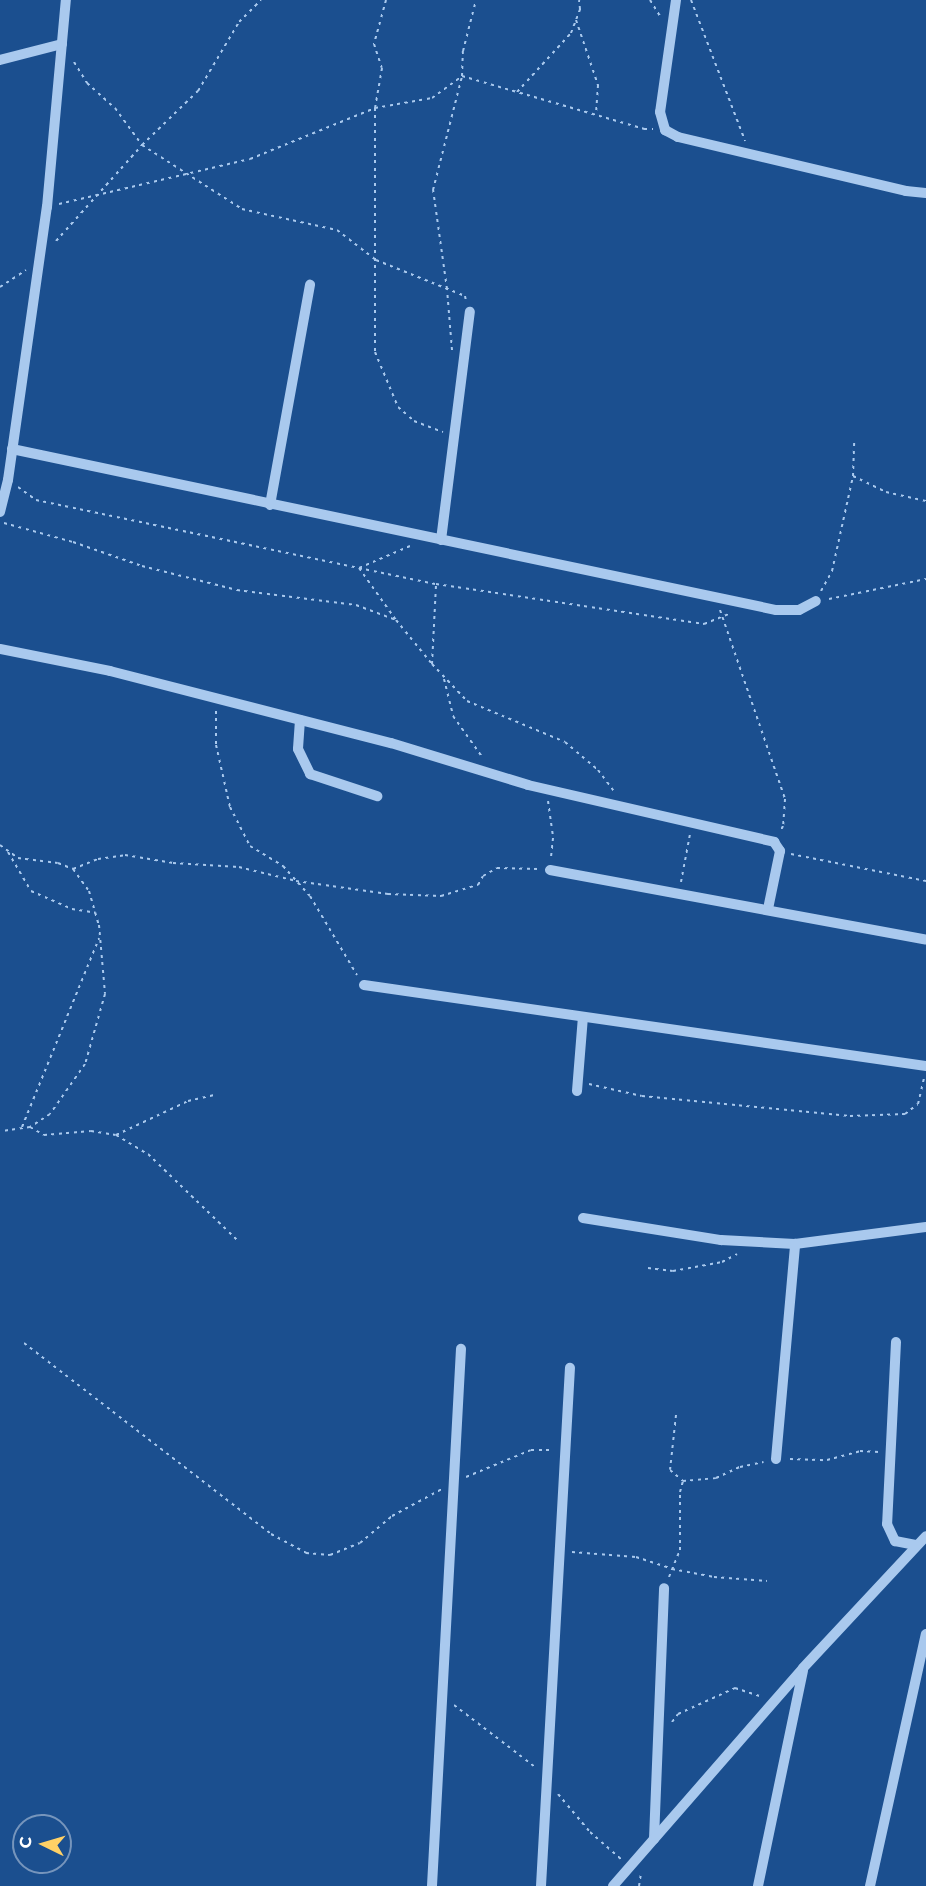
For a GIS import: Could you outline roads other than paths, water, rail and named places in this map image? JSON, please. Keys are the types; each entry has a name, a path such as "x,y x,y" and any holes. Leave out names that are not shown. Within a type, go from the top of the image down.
{"street":[{"path":"0,512 8,480 47,207 66,0"},
{"path":"676,0 660,112 665,130 678,137 906,191 926,193"},
{"path":"0,60 62,44"},
{"path":"270,505 310,285"},
{"path":"441,540 470,312"},
{"path":"12,449 776,610 799,610 816,602"},
{"path":"0,649 110,671 391,743 546,789 691,823 777,847 768,909"},
{"path":"300,720 298,749 310,774 376,796"},
{"path":"550,870 926,940"},
{"path":"364,985 926,1068"},
{"path":"577,1086 583,1017"},
{"path":"584,1218 721,1240 795,1244 926,1227"},
{"path":"776,1459 795,1244"},
{"path":"896,1342 887,1524 895,1541 916,1545"},
{"path":"432,1886 461,1349"},
{"path":"541,1886 570,1368"},
{"path":"614,1886 803,1668 926,1536"},
{"path":"654,1839 664,1588"},
{"path":"870,1886 926,1634"},
{"path":"758,1886 803,1668"}]}
